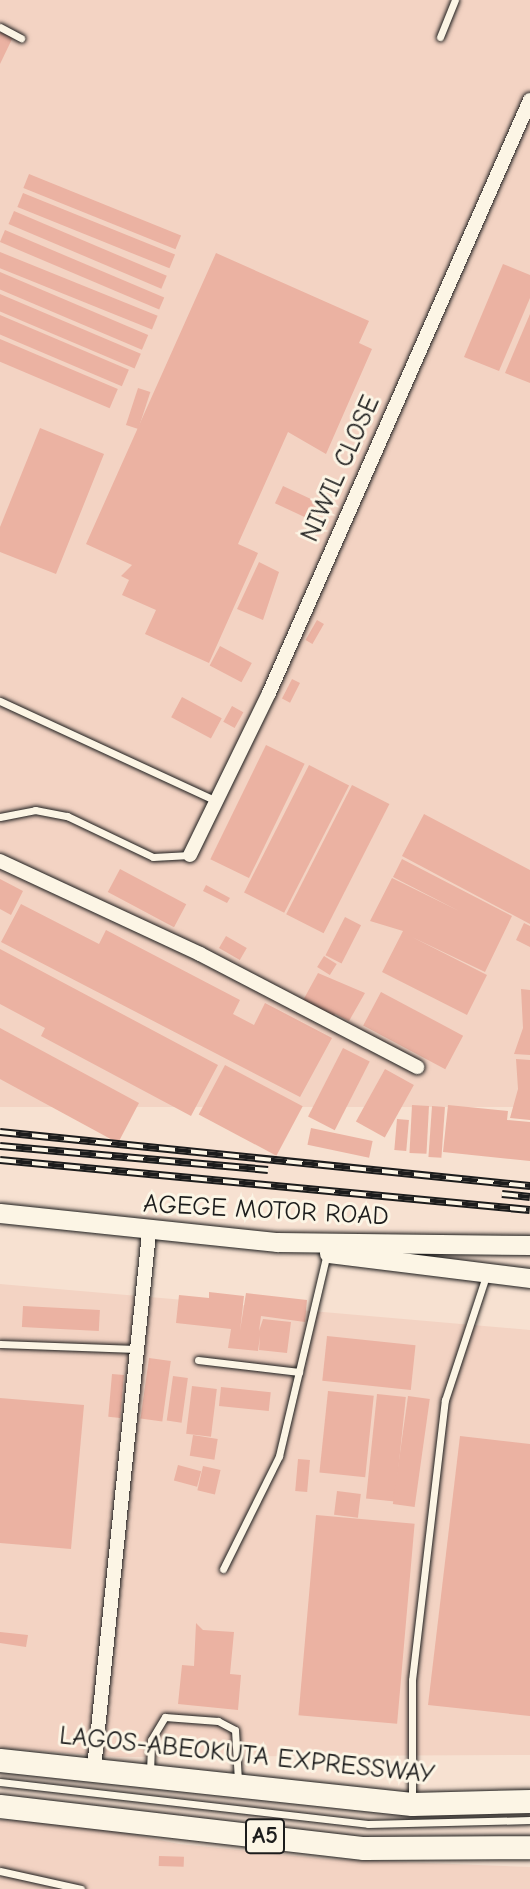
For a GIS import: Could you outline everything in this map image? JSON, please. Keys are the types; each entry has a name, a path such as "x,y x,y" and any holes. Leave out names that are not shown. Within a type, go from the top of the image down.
{"highway":[{"name":"LAGOS-ABEOKUTA EXPRESSWAY","path":"0,1760 412,1804 519,1802"},
{"path":"519,1802 530,1793"},
{"name":"A5","path":"0,1805 363,1848 530,1847"}],"main road":[{"name":"AGEGE MOTOR ROAD","path":"0,1213 149,1233 277,1242 530,1245"},
{"path":"277,1242 327,1252 530,1278"}],"street":[{"name":"NIWIL CLOSE","path":"190,855 214,800 269,693 530,100"},
{"path":"0,861 200,954 417,1068"},
{"path":"94,1768 149,1233"}],"lane":[{"path":"440,37 456,0"},
{"path":"0,27 22,38"},
{"path":"0,701 214,800"},
{"path":"0,817 35,810 67,816 153,858 190,855"},
{"path":"223,1569 270,1482 327,1252"},
{"path":"412,1804 412,1680 446,1400 487,1272"},
{"path":"0,1344 136,1349"},
{"path":"198,1360 299,1372"},
{"path":"150,1775 151,1740 165,1717 218,1721 235,1730 238,1785"},
{"path":"0,1782 368,1824 530,1819"},
{"path":"0,1871 81,1889"}],"shaded area":[{"path":"0,0 530,0 530,1107 0,1107"},
{"path":"0,1284 530,1330 530,1755 118,1757 0,1748"},
{"path":"0,1820 78,1823 179,1844 326,1859 530,1867 530,1889 0,1889"}],"building":[{"path":"0,32 13,37 0,64"},
{"path":"29,174 181,235 175,249 23,188"},
{"path":"23,193 175,254 169,268 17,207"},
{"path":"14,211 167,276 161,289 9,224"},
{"path":"5,230 164,298 159,310 0,242"},
{"path":"0,252 158,316 152,330 0,268"},
{"path":"216,253 369,321 359,343 372,349 326,454 288,432 238,544 258,553 209,663 145,634 156,610 122,595 129,580 121,576 132,565 86,544"},
{"path":"503,264 530,275 530,298 499,371 464,357"},
{"path":"0,272 148,335 142,350 0,289"},
{"path":"0,294 141,354 135,369 0,311"},
{"path":"530,314 530,383 505,373"},
{"path":"0,315 129,370 122,386 0,335"},
{"path":"0,339 118,389 110,408 0,362"},
{"path":"138,388 150,392 138,429 126,425"},
{"path":"40,428 104,454 56,574 0,552 0,527"},
{"path":"283,486 321,504 313,521 275,503"},
{"path":"259,562 279,572 263,620 237,609"},
{"path":"317,620 324,624 312,644 306,640"},
{"path":"220,646 252,663 241,682 210,665"},
{"path":"292,679 300,683 290,703 282,699"},
{"path":"182,697 222,718 211,738 171,717"},
{"path":"232,706 243,712 235,728 223,722"},
{"path":"266,745 305,764 249,878 210,859"},
{"path":"309,765 349,785 284,913 244,892"},
{"path":"352,785 389,804 324,933 286,914"},
{"path":"424,814 530,870 530,924 402,856"},
{"path":"402,859 512,916 485,972 412,937 487,975 467,1015 382,972 403,931 370,921 392,878 459,911 393,877"},
{"path":"120,869 186,904 174,927 108,892"},
{"path":"0,879 23,891 11,915 0,909"},
{"path":"206,885 230,898 227,903 203,891"},
{"path":"21,904 99,944 106,930 240,1000 233,1014 254,1025 265,1003 332,1038 300,1097 1,942"},
{"path":"345,917 361,925 342,963 325,955"},
{"path":"524,923 530,926 530,947 516,940"},
{"path":"226,936 247,948 240,960 219,948"},
{"path":"0,949 218,1065 191,1116 41,1036 45,1028 0,1004"},
{"path":"324,956 337,964 330,975 317,967"},
{"path":"318,973 365,993 349,1021 335,1014 331,1021 301,1004"},
{"path":"521,989 530,990 530,1055 514,1054 523,1028"},
{"path":"381,992 463,1036 445,1069 363,1026"},
{"path":"0,1028 139,1103 118,1143 0,1079"},
{"path":"343,1048 370,1062 335,1130 308,1117"},
{"path":"516,1059 530,1060 530,1120 510,1118 518,1089"},
{"path":"225,1065 303,1106 276,1156 199,1114"},
{"path":"385,1069 414,1085 385,1137 356,1121"},
{"path":"412,1105 429,1106 426,1154 409,1153"},
{"path":"448,1105 508,1111 507,1120 530,1122 530,1161 443,1152"},
{"path":"432,1106 445,1107 441,1158 428,1157"},
{"path":"397,1119 409,1120 406,1151 394,1150"},
{"path":"311,1128 373,1141 369,1158 307,1145"},
{"path":"209,1292 244,1296 240,1331 246,1293 307,1300 305,1322 261,1316 259,1331 263,1319 291,1322 287,1353 259,1350 260,1336 258,1351 228,1348 231,1329 176,1323 179,1295 209,1298"},
{"path":"23,1306 100,1310 99,1331 22,1327"},
{"path":"327,1336 416,1345 411,1390 322,1381"},
{"path":"149,1358 171,1361 162,1421 141,1418"},
{"path":"112,1374 124,1375 120,1418 108,1417"},
{"path":"173,1376 188,1378 182,1423 167,1421"},
{"path":"192,1386 217,1389 211,1437 186,1434"},
{"path":"221,1387 271,1392 269,1411 219,1406"},
{"path":"328,1391 374,1396 365,1477 319,1473"},
{"path":"377,1394 406,1397 395,1501 366,1498"},
{"path":"408,1396 430,1399 415,1507 393,1504"},
{"path":"0,1398 84,1405 71,1549 0,1543"},
{"path":"193,1435 218,1439 214,1460 190,1456"},
{"path":"460,1436 530,1444 530,1716 428,1705"},
{"path":"298,1459 310,1460 307,1492 295,1491"},
{"path":"178,1465 201,1471 197,1487 174,1480"},
{"path":"203,1466 221,1470 215,1494 197,1490"},
{"path":"337,1491 361,1494 358,1518 334,1515"},
{"path":"316,1515 415,1524 397,1724 298,1715"},
{"path":"196,1623 203,1630 234,1632 230,1674 241,1675 238,1710 178,1704 182,1665 194,1666"},
{"path":"0,1632 28,1635 26,1647 0,1643"},
{"path":"159,1856 184,1857 184,1867 159,1866"}],"railway":[{"path":"0,1132 530,1186"},
{"path":"0,1146 268,1170"},
{"path":"0,1160 530,1210"},
{"path":"502,1194 530,1197"}]}
